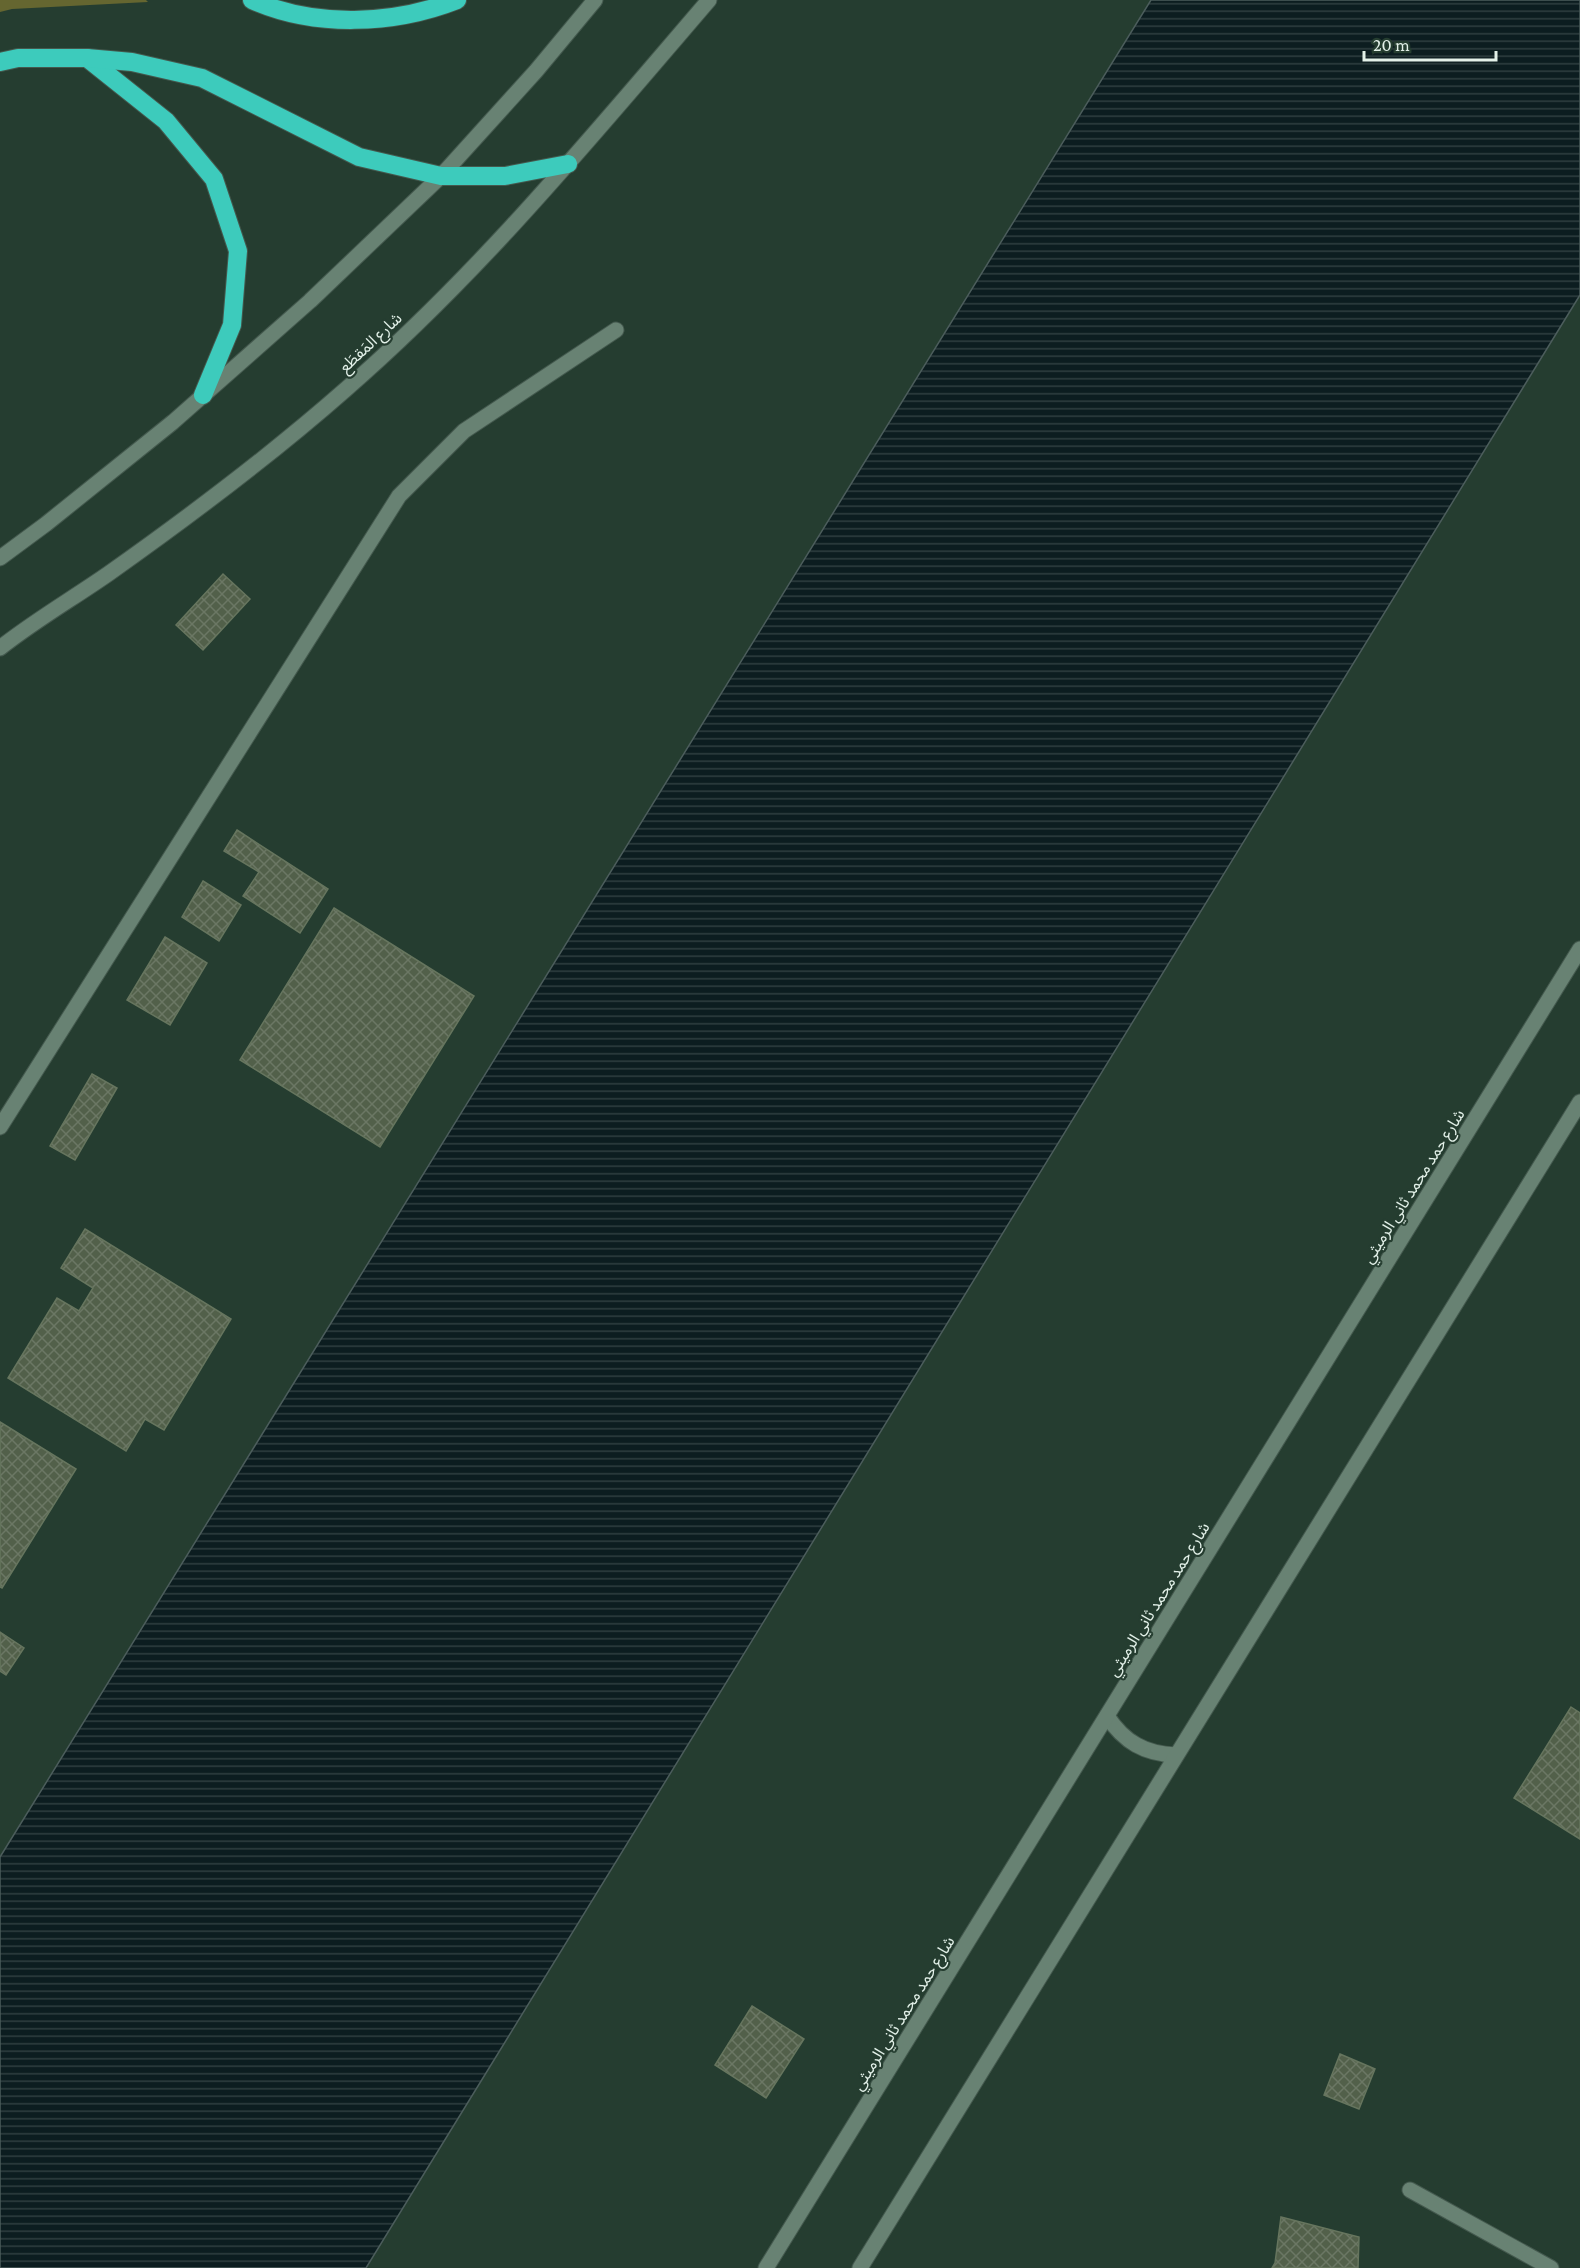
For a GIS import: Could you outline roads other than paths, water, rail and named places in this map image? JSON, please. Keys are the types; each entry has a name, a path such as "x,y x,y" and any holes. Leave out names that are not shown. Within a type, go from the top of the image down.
{"highway":[{"path":"252,0 311,17 356,20 401,16 457,0"},
{"path":"0,62 18,58 87,58 132,62 202,78 360,157 441,176 505,176 568,164"},
{"path":"87,58 166,121 214,179 238,251 232,325 203,395"}],"street":[{"path":"0,558 173,422 310,301 441,176 536,71 595,0"},
{"name":"شارع المَقطَع","path":"0,648 24,629 106,576 225,490 346,389 461,281 568,164 709,0"},
{"path":"0,1127 399,496 464,431 616,330"},
{"name":"شارع حمد محمد ثاني الرميثي","path":"766,2268 1580,949"},
{"path":"860,2268 1580,1102"},
{"path":"1107,1716 1116,1730 1144,1750 1160,1755 1176,1755"},
{"path":"1410,2190 1551,2268"}]}
